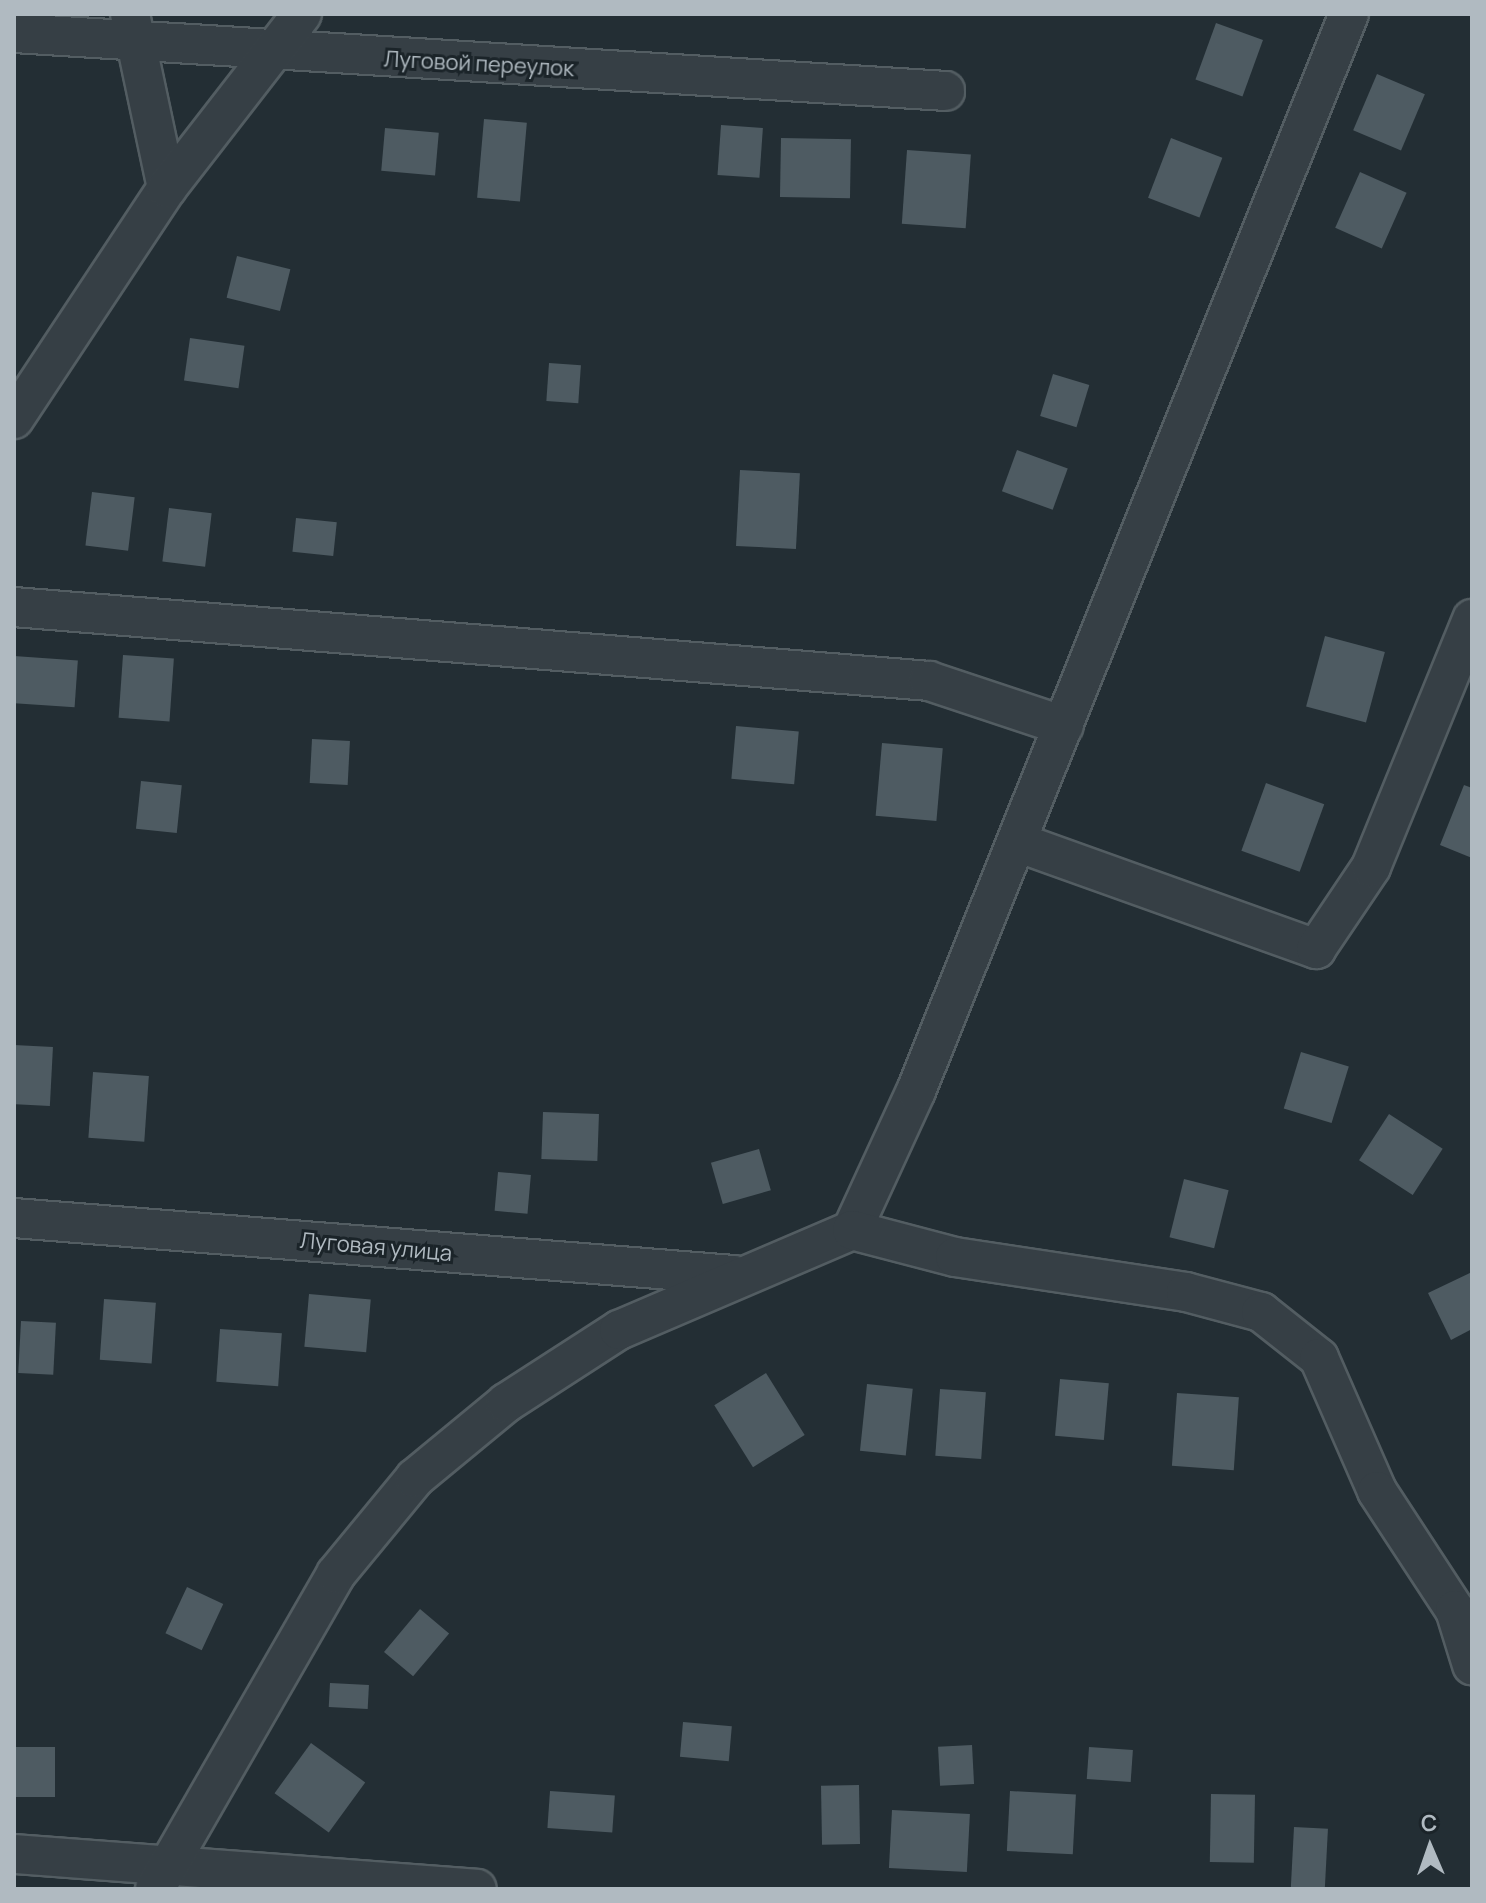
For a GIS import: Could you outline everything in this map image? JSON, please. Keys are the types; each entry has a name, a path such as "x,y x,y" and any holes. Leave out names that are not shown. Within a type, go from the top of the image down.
{"street":[{"path":"14,419 167,188 276,53 302,14"},
{"path":"852,1230 1017,842 1349,14"},
{"path":"130,28 167,188"},
{"name":"Луговой переулок","path":"14,33 130,28 276,53 945,91"},
{"path":"14,607 929,681 1064,726"},
{"path":"1017,842 1316,949 1371,867 1472,619"},
{"name":"Луговая улица","path":"14,1218 738,1275"},
{"path":"161,1878 336,1574 415,1478 506,1403 619,1330 738,1275 852,1230 955,1257 1186,1292 1261,1312 1319,1358 1377,1491 1455,1610 1472,1665"},
{"path":"14,1854 161,1878 477,1889"}],"building":[{"path":"1216,23 1263,40 1242,96 1195,79"},
{"path":"1377,74 1425,94 1401,150 1353,130"},
{"path":"484,119 527,123 520,201 477,198"},
{"path":"721,125 763,128 759,178 718,175"},
{"path":"385,128 439,133 435,176 381,171"},
{"path":"781,138 851,139 850,198 780,197"},
{"path":"1171,138 1222,158 1199,217 1148,198"},
{"path":"907,150 971,154 966,228 902,224"},
{"path":"1360,172 1407,193 1382,248 1335,228"},
{"path":"237,256 290,269 280,311 227,298"},
{"path":"190,338 244,346 238,388 184,381"},
{"path":"549,363 581,365 578,403 546,401"},
{"path":"1053,374 1089,385 1076,427 1040,416"},
{"path":"1017,450 1068,468 1053,510 1002,491"},
{"path":"740,470 800,473 796,549 736,546"},
{"path":"92,492 135,497 128,551 85,546"},
{"path":"169,508 212,513 205,567 162,562"},
{"path":"296,518 337,522 333,556 292,552"},
{"path":"1325,636 1385,652 1366,723 1306,707"},
{"path":"123,655 174,659 169,721 119,718"},
{"path":"14,656 78,660 75,707 14,703"},
{"path":"736,726 799,731 794,784 731,779"},
{"path":"312,739 350,741 348,785 310,783"},
{"path":"882,743 943,748 936,821 876,816"},
{"path":"141,781 182,785 177,833 136,829"},
{"path":"1266,783 1324,804 1300,872 1241,851"},
{"path":"1464,785 1472,788 1472,858 1440,845"},
{"path":"14,1045 53,1047 50,1106 14,1104"},
{"path":"1301,1052 1349,1067 1332,1123 1284,1108"},
{"path":"93,1072 149,1076 144,1142 88,1138"},
{"path":"543,1112 599,1114 597,1161 541,1159"},
{"path":"1389,1114 1443,1149 1413,1195 1359,1160"},
{"path":"759,1149 771,1190 723,1204 711,1163"},
{"path":"498,1172 531,1175 527,1214 495,1211"},
{"path":"1184,1179 1229,1190 1214,1248 1169,1237"},
{"path":"1472,1272 1472,1329 1451,1340 1428,1293"},
{"path":"309,1294 371,1299 366,1352 304,1347"},
{"path":"104,1299 156,1303 152,1363 100,1360"},
{"path":"21,1321 56,1323 53,1375 18,1373"},
{"path":"220,1329 282,1333 278,1386 216,1382"},
{"path":"766,1373 805,1435 753,1467 714,1405"},
{"path":"1060,1379 1109,1383 1104,1440 1055,1436"},
{"path":"867,1384 913,1389 906,1455 860,1451"},
{"path":"940,1389 986,1392 981,1459 935,1456"},
{"path":"1177,1393 1239,1397 1234,1470 1172,1466"},
{"path":"187,1587 223,1604 202,1650 165,1633"},
{"path":"420,1609 449,1633 413,1676 384,1652"},
{"path":"330,1683 369,1685 368,1709 329,1707"},
{"path":"683,1722 732,1726 729,1761 680,1757"},
{"path":"311,1743 365,1782 329,1833 275,1793"},
{"path":"972,1745 974,1784 940,1786 938,1747"},
{"path":"14,1747 55,1747 55,1797 14,1797"},
{"path":"1089,1747 1133,1750 1131,1782 1087,1779"},
{"path":"859,1785 860,1844 822,1845 821,1786"},
{"path":"550,1791 615,1796 612,1832 547,1828"},
{"path":"1010,1791 1076,1794 1073,1854 1007,1851"},
{"path":"1211,1794 1255,1795 1254,1863 1210,1862"},
{"path":"892,1810 970,1814 967,1872 889,1868"},
{"path":"1294,1827 1328,1829 1325,1889 1291,1889"}]}
